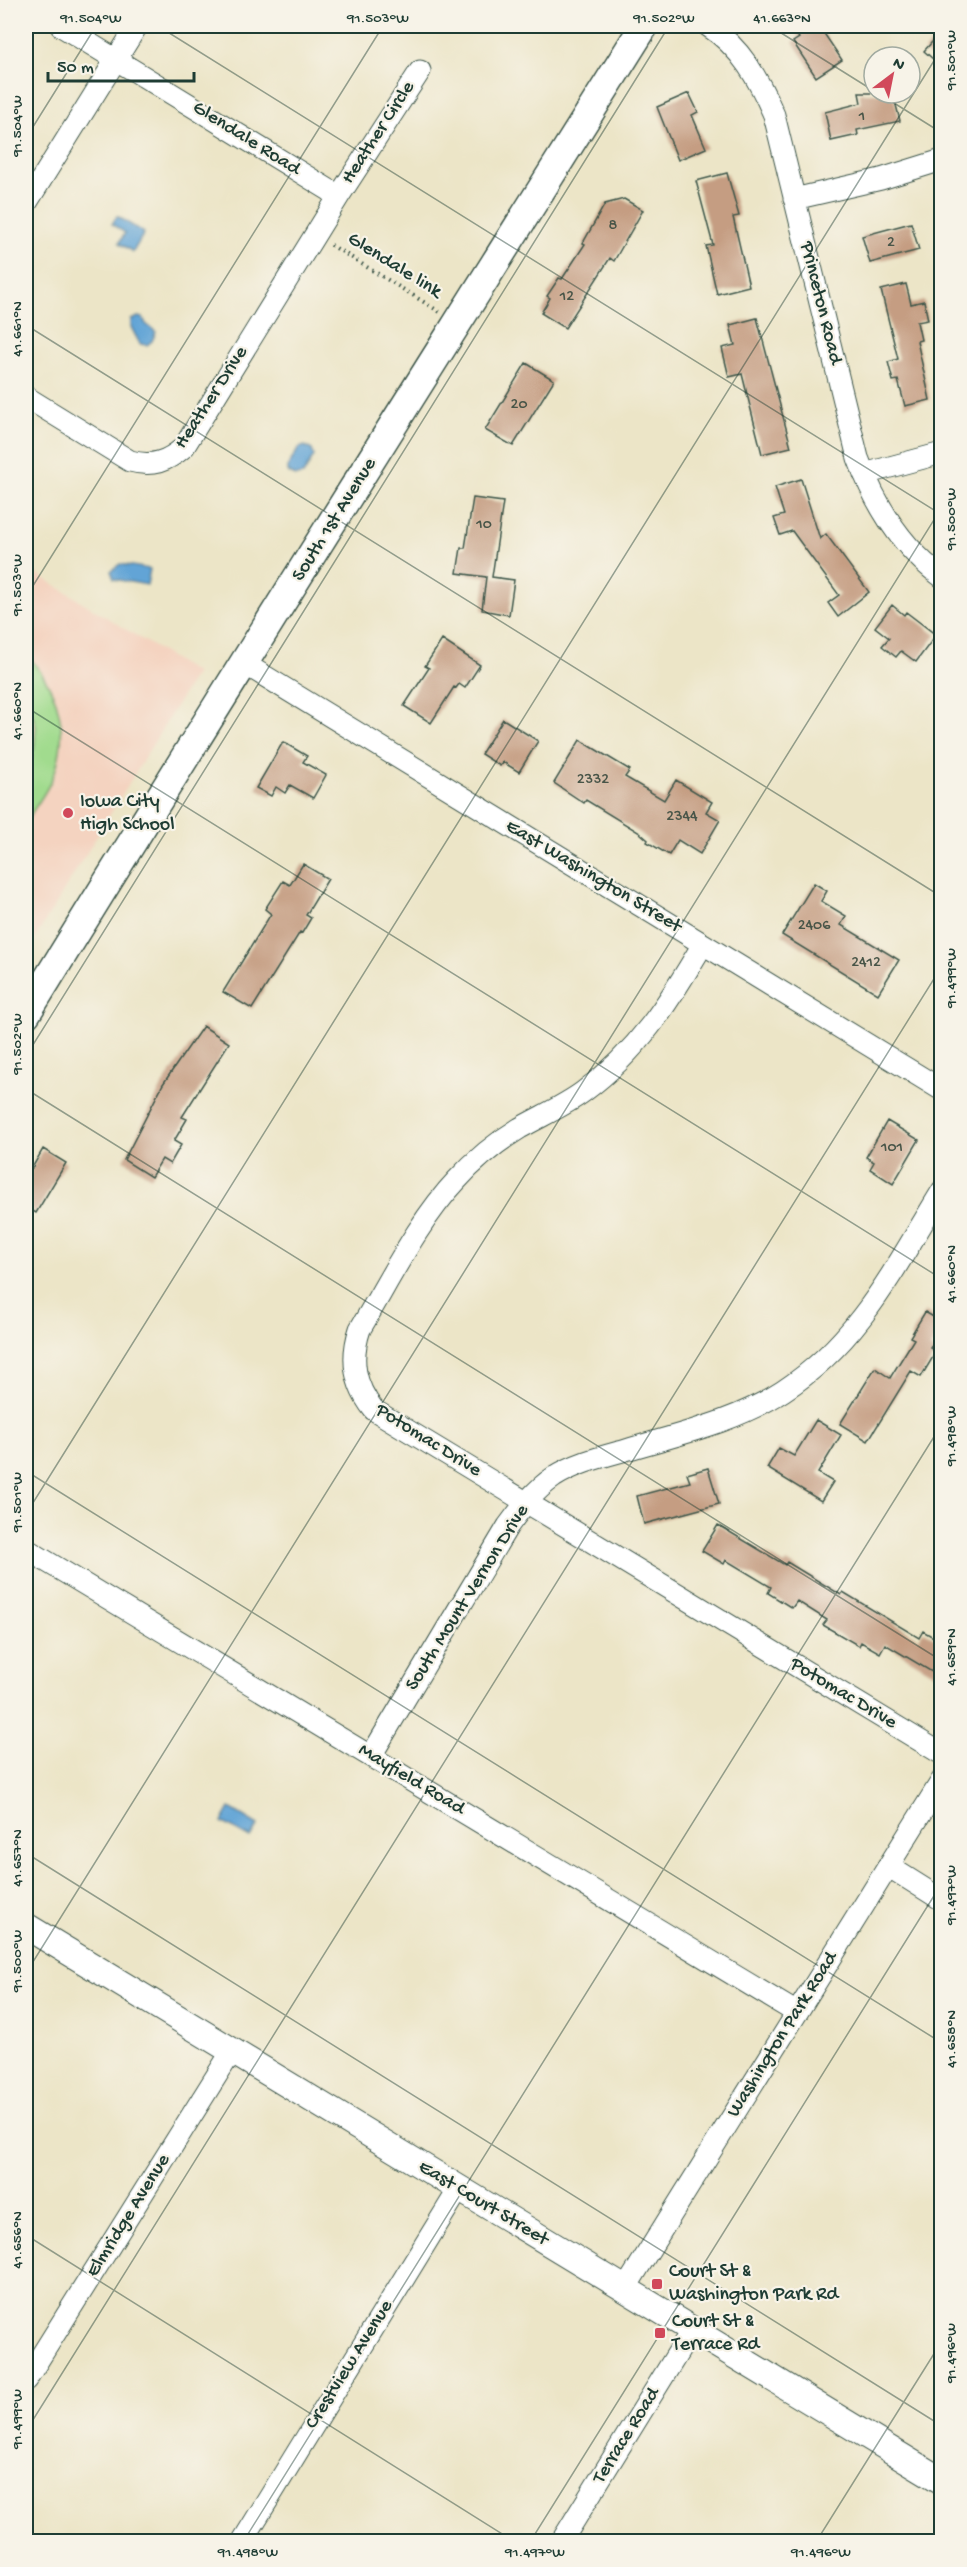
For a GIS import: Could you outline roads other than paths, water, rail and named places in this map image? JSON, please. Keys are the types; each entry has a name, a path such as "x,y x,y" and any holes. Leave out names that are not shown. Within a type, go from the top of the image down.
{"main road":[{"name":"South 1st Avenue","path":"26,1014 161,794 245,664 644,26"}],"street":[{"name":"Glendale Road","path":"62,26 339,196"},
{"path":"26,204 137,26"},
{"name":"Princeton Road","path":"708,26 730,43 745,60 760,83 774,115 858,459 864,474 889,520 910,548 942,577"},
{"name":"Heather Circle","path":"339,196 420,71"},
{"path":"794,199 881,179 942,160"},
{"name":"Heather Drive","path":"26,397 130,461 142,465 157,464 172,458 184,447 339,196"},
{"path":"864,474 942,453"},
{"name":"East Washington Street","path":"245,664 942,1090"},
{"name":"Potomac Drive","path":"703,944 665,1008 646,1034 616,1066 582,1093 518,1130 485,1153 456,1181 426,1220 360,1329 355,1344 354,1362 357,1382 374,1410 942,1755"},
{"name":"South Mount Vernon Drive","path":"371,1756 508,1526 526,1502 555,1477 581,1463 716,1423 745,1412 781,1392 815,1368 844,1340 870,1308 942,1191"},
{"name":"Mayfield Road","path":"26,1549 797,2013"},
{"name":"Washington Park Road","path":"625,2289 942,1780"},
{"path":"888,1866 942,1900"},
{"name":"East Court Street","path":"26,1926 942,2481"},
{"name":"Elmridge Avenue","path":"26,2380 232,2051"},
{"name":"Crestview Avenue","path":"242,2541 459,2189"},
{"name":"Terrace Road","path":"561,2541 692,2330"}],"water":[{"path":"117,216 144,233 133,252 119,243 125,233 112,224"},
{"path":"138,317 143,318 146,324 156,332 152,341 147,345 140,344 131,327 131,320"},
{"path":"305,446 312,450 314,456 303,475 295,476 288,472 288,466 299,448"},
{"path":"120,564 150,569 147,585 114,579 111,571"},
{"path":"230,1808 258,1825 250,1838 222,1822"}],"place":[{"name":"Iowa City High School","path":"68,813"},
{"name":"Court St & Washington Park Rd","path":"657,2284"},
{"name":"Court St & Terrace Rd","path":"660,2333"}]}
